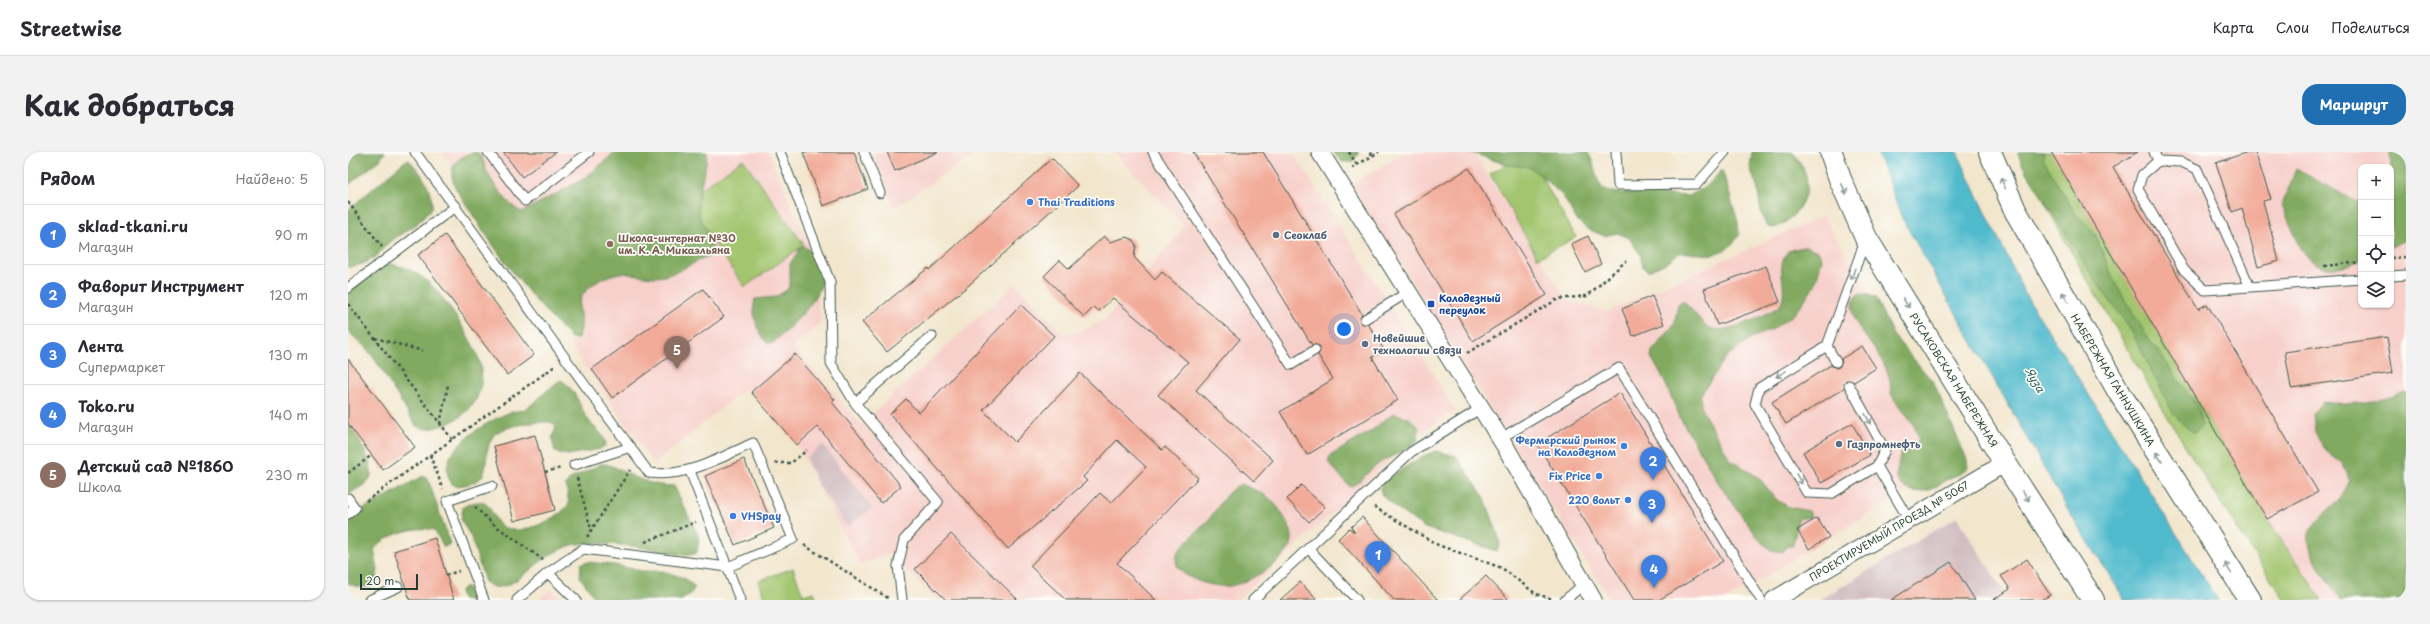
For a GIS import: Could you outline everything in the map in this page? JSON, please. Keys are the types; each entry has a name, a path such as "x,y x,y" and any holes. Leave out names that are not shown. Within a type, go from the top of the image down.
{"main road":[{"name":"РУСАКОВСКАЯ НАБЕРЕЖНАЯ","path":"1830,152 1840,179 1866,238 2005,463 2093,600"},
{"name":"НАБЕРЕЖНАЯ ГАННУШКИНА","path":"1990,152 2014,210 2115,386 2250,600"}],"street":[{"path":"1320,152 1501,438 1594,600"},
{"name":"ПРОЕКТИРУЕМЫЙ ПРОЕЗД № 5067","path":"1774,600 2005,463"}],"lane":[{"path":"415,152 456,206 649,473 660,474 690,471 753,443 793,539 728,567 583,549 551,571 517,600"},
{"path":"488,152 525,201 589,152"},
{"path":"780,152 830,282 831,363 855,403 938,502 904,540 898,566 902,600"},
{"path":"864,152 880,193"},
{"path":"1154,152 1291,365 1315,350"},
{"path":"1616,152 1618,185 1697,184 1725,152"},
{"path":"2250,287 2197,169 2181,162 2156,156 2142,175 2138,189 2184,270 2205,290 2250,287 2358,279"},
{"path":"348,288 456,206"},
{"path":"1849,385 1885,450 1877,466 1831,494 1807,493 1755,404 1759,388 1827,346 1866,238"},
{"path":"2394,276 2406,275"},
{"path":"1365,319 1408,292"},
{"path":"855,403 932,336"},
{"path":"1827,346 1836,362"},
{"path":"1501,438 1619,368 1761,600"},
{"path":"1253,600 1411,452 1481,408"},
{"path":"574,465 631,447"},
{"path":"1877,466 1908,520"},
{"path":"690,471 740,600"},
{"path":"484,600 447,501 492,486"},
{"path":"348,498 352,511"},
{"path":"1309,549 1357,600"},
{"path":"551,571 576,600"},
{"path":"1565,600 1584,584"},
{"path":"369,600 398,588"}],"path":[{"path":"1349,152 1357,165"},
{"path":"1371,152 1372,156"},
{"path":"1350,169 1379,152"},
{"path":"348,202 389,257"},
{"path":"2394,258 2406,257"},
{"path":"1464,356 1558,299 1587,296 1626,261"},
{"path":"348,304 452,439"},
{"path":"374,338 423,351"},
{"path":"352,511 566,358"},
{"path":"440,424 448,386"},
{"path":"791,463 807,450"},
{"path":"348,473 372,455"},
{"path":"430,455 447,501"},
{"path":"576,554 639,458"},
{"path":"574,465 591,530"},
{"path":"463,495 492,523 551,571"},
{"path":"1361,499 1438,545 1502,568 1536,594 1557,600"},
{"path":"642,543 709,517"},
{"path":"793,539 892,600"}],"shaded area":[{"path":"441,152 769,152 808,245 821,322 793,347 861,424 1015,284 1062,333 1078,332 1106,319 1185,227 1114,152 1293,152 1456,411 1419,433 1237,600 938,600 889,554 860,565 797,445 747,387 654,464 570,345 582,334"},
{"path":"873,152 978,152 893,208"},
{"path":"1406,152 1473,152 1567,300 1607,312 1823,216 1967,455 1726,600 1610,600 1351,184"},
{"path":"2052,152 2406,152 2406,600 2322,600 2267,519"},
{"path":"823,445 872,508 848,527 817,483 806,458"},
{"path":"1957,517 2009,600 1820,600"},
{"path":"551,589 562,600 539,600"}],"green space":[{"path":"348,152 385,152 380,160 348,185"},
{"path":"477,152 484,162 487,172 507,200 517,210 522,212 585,178 615,152 707,152 698,206 701,220 712,241 712,251 709,257 664,276 654,277 619,273 600,280 588,288 581,298 579,307 581,322 580,333 577,339 571,338 529,293 480,226 456,189 452,171 456,162 467,154"},
{"path":"1333,152 1359,152 1352,162 1342,162"},
{"path":"1469,152 1587,152 1593,163 1601,186 1605,190 1611,192 1689,196 1707,186 1722,170 1738,222 1739,235 1725,250 1718,253 1679,253 1666,263 1648,271 1643,267 1640,254 1629,238 1617,233 1604,236 1586,228 1576,219 1563,196 1539,174 1528,167 1508,165"},
{"path":"1527,152 1576,237 1538,258 1490,174"},
{"path":"1752,152 1793,152 1805,173 1807,184 1803,201 1793,216 1779,226 1771,228 1766,225 1761,213 1757,186 1750,168"},
{"path":"2017,152 2044,152 2043,159 2074,212 2095,234 2114,281 2145,333 2198,407 2202,426 2195,433 2187,428 2173,413 2132,332 2091,274 2023,166"},
{"path":"2021,152 2052,152 2267,519 2322,600 2285,600 2239,532 2173,427 2131,356 2052,217"},
{"path":"2390,152 2406,152 2406,240 2394,246 2394,164 2391,164"},
{"path":"743,159 804,245 745,287 684,201"},
{"path":"409,160 426,182 431,195 432,209 417,224 389,242 375,257 363,264 348,267 348,210 405,161"},
{"path":"2296,169 2358,202 2358,261 2343,266 2328,267 2317,264 2308,257 2301,247 2282,205"},
{"path":"802,245 817,256 823,267 823,279 811,304 773,343 767,343 760,333 754,316 755,299 775,297 787,290 790,284 790,264"},
{"path":"1806,246 1819,252 1822,259 1815,285 1795,313 1773,329 1754,337 1726,357 1700,396 1702,410 1730,459 1759,478 1777,500 1789,507 1809,511 1811,517 1798,519 1793,546 1787,546 1783,552 1771,550 1761,542 1721,487 1680,418 1664,380 1651,357 1652,351 1674,325 1678,305 1683,301 1707,326 1714,329 1722,329 1743,324 1779,307 1783,293 1782,265 1784,258 1788,251"},
{"path":"388,264 404,267 414,272 434,288 451,309 467,335 479,359 482,377 481,386 475,402 463,415 448,423 428,429 416,426 378,364 366,348 348,331 348,292 382,266"},
{"path":"1859,293 1875,297 1893,335 1934,383 1967,460 1968,467 1963,472 1945,480 1929,490 1909,490 1901,485 1896,476 1901,450 1919,440 1910,419 1891,393 1889,378 1884,365 1875,349 1863,334 1854,317 1852,308 1853,300"},
{"path":"561,380 567,384 574,393 589,421 601,433 606,445 600,449 568,455 555,452 552,439 556,426 551,422 530,423 504,429 494,435 489,444 483,475 478,480 469,484 454,486 448,475 448,463 454,452 463,441 488,423 511,412 528,408"},
{"path":"2406,392 2406,600 2341,600 2312,554 2309,544 2309,535 2315,523 2340,499 2350,480 2342,463 2326,451 2315,432 2313,413 2322,402 2343,404 2375,401"},
{"path":"1393,413 1409,418 1419,427 1417,441 1373,468 1350,487 1328,462 1330,456 1371,431"},
{"path":"348,424 356,435 368,458 371,473 368,481 348,496"},
{"path":"1436,451 1456,456 1485,498 1499,538 1500,545 1497,551 1425,528 1397,509 1382,495 1380,489 1382,482 1423,456"},
{"path":"601,464 611,466 644,481 674,486 697,533 699,540 697,553 684,555 655,549 592,543 572,545 553,553 526,574 509,584 500,587 492,586 485,582 471,537 461,520 463,507 481,502 486,504 499,524 512,530 521,530 540,525 564,510 569,504 566,485 570,479"},
{"path":"423,476 428,479 450,544 444,547 434,530 419,529 401,532 385,540 374,550 378,570 375,584 368,587 362,587 348,583 348,522 363,509"},
{"path":"1241,484 1269,498 1278,508 1291,530 1292,538 1290,547 1280,560 1263,572 1245,581 1230,586 1207,584 1183,573 1178,567 1176,561 1177,554 1181,547 1209,519 1227,495 1235,487"},
{"path":"588,562 615,565 642,571 663,571 684,578 695,587 691,593 682,600 596,600 580,577 581,564"},
{"path":"793,568 803,595 814,592 817,600 765,600 758,581"},
{"path":"466,586 472,600 462,600 460,591"}],"water":[{"name":"Яуза","path":"1877,152 1957,152 2024,292 2218,600 2125,600 2068,510 1902,218"}],"building":[{"path":"503,152 556,152 522,177"},
{"path":"803,152 854,152 868,189 823,206"},
{"path":"887,152 938,152 895,171"},
{"path":"1193,152 1263,152 1362,314 1360,322 1363,324 1368,324 1384,350 1372,357 1398,400 1307,455 1280,412 1333,379 1318,355 1320,347 1317,345 1312,345"},
{"path":"2051,152 2138,152 2113,167 2198,309 2207,304 2318,492 2267,519"},
{"path":"2248,152 2255,152 2271,199 2263,201 2279,261 2258,267 2242,208 2232,212 2216,163"},
{"path":"1052,158 1078,186 969,285 887,352 862,322 928,268 929,270"},
{"path":"1469,168 1547,295 1473,341 1394,214"},
{"path":"445,235 534,355 507,375 418,255"},
{"path":"1104,236 1110,242 1127,237 1132,239 1136,245 1134,257 1155,280 1162,272 1240,339 1196,390 1273,460 1254,481 1158,395 1188,362 1113,298 1099,311 1094,307 1084,317 1044,276 1060,260 1069,269"},
{"path":"1588,236 1601,264 1585,272 1571,244"},
{"path":"1766,266 1780,302 1717,325 1704,289"},
{"path":"703,289 724,317 612,398 592,369"},
{"path":"1652,296 1664,324 1633,336 1622,309"},
{"path":"1021,305 1054,336 983,410 1015,442 1080,373 1162,450 1165,447 1198,478 1117,563 1156,600 1066,600 1030,566 1100,493 1111,503 1146,467 1117,440 1083,477 1087,481 1008,549 890,414 906,399 919,413"},
{"path":"2387,337 2393,373 2291,388 2285,352"},
{"path":"1862,346 1876,368 1854,382 1846,380 1844,388 1786,424 1772,402 1831,365 1836,368 1839,367 1842,362 1841,359"},
{"path":"795,354 835,400 832,402 901,486 881,503 818,427 797,445 751,392"},
{"path":"348,359 415,447 383,470 348,424"},
{"path":"1620,393 1723,561 1659,600 1634,600 1537,444"},
{"path":"1852,423 1870,455 1821,483 1803,452"},
{"path":"535,435 555,510 514,521 494,446"},
{"path":"744,459 774,528 735,545 705,476"},
{"path":"1301,485 1325,507 1309,522 1287,499"},
{"path":"1362,517 1438,600 1394,600 1338,539 1349,528 1355,533 1351,527"},
{"path":"1817,518 1829,537 1809,549 1797,530"},
{"path":"951,534 1018,600 946,600 915,569"},
{"path":"435,538 454,600 410,600 394,551"},
{"path":"2027,559 2050,595 2041,600 1993,600 2010,589 2001,576"},
{"path":"1951,562 1975,600 1891,600"},
{"path":"1486,576 1509,600 1459,600"},
{"path":"1300,582 1317,600 1280,600"}],"place":[{"name":"Thai Traditions","path":"1030,202"},
{"name":"Сеоклаб","path":"1276,235"},
{"name":"Школа-интернат №30 им. К. А. Микаэльяна","path":"610,244"},
{"name":"Колодезный переулок","path":"1431,304"},
{"name":"Новейшие технологии связи","path":"1365,344"},
{"name":"Детский сад №1860","path":"677,369"},
{"name":"Газпромнефть","path":"1839,444"},
{"name":"Фермерский рынок на Колодезном","path":"1624,446"},
{"name":"Fix Price","path":"1599,476"},
{"name":"Фаворит Инструмент","path":"1653,480"},
{"name":"220 вольт","path":"1628,500"},
{"name":"VHSpay","path":"733,516"},
{"name":"Лента","path":"1652,523"},
{"name":"sklad-tkani.ru","path":"1378,574"},
{"name":"Toko.ru","path":"1654,588"}]}
